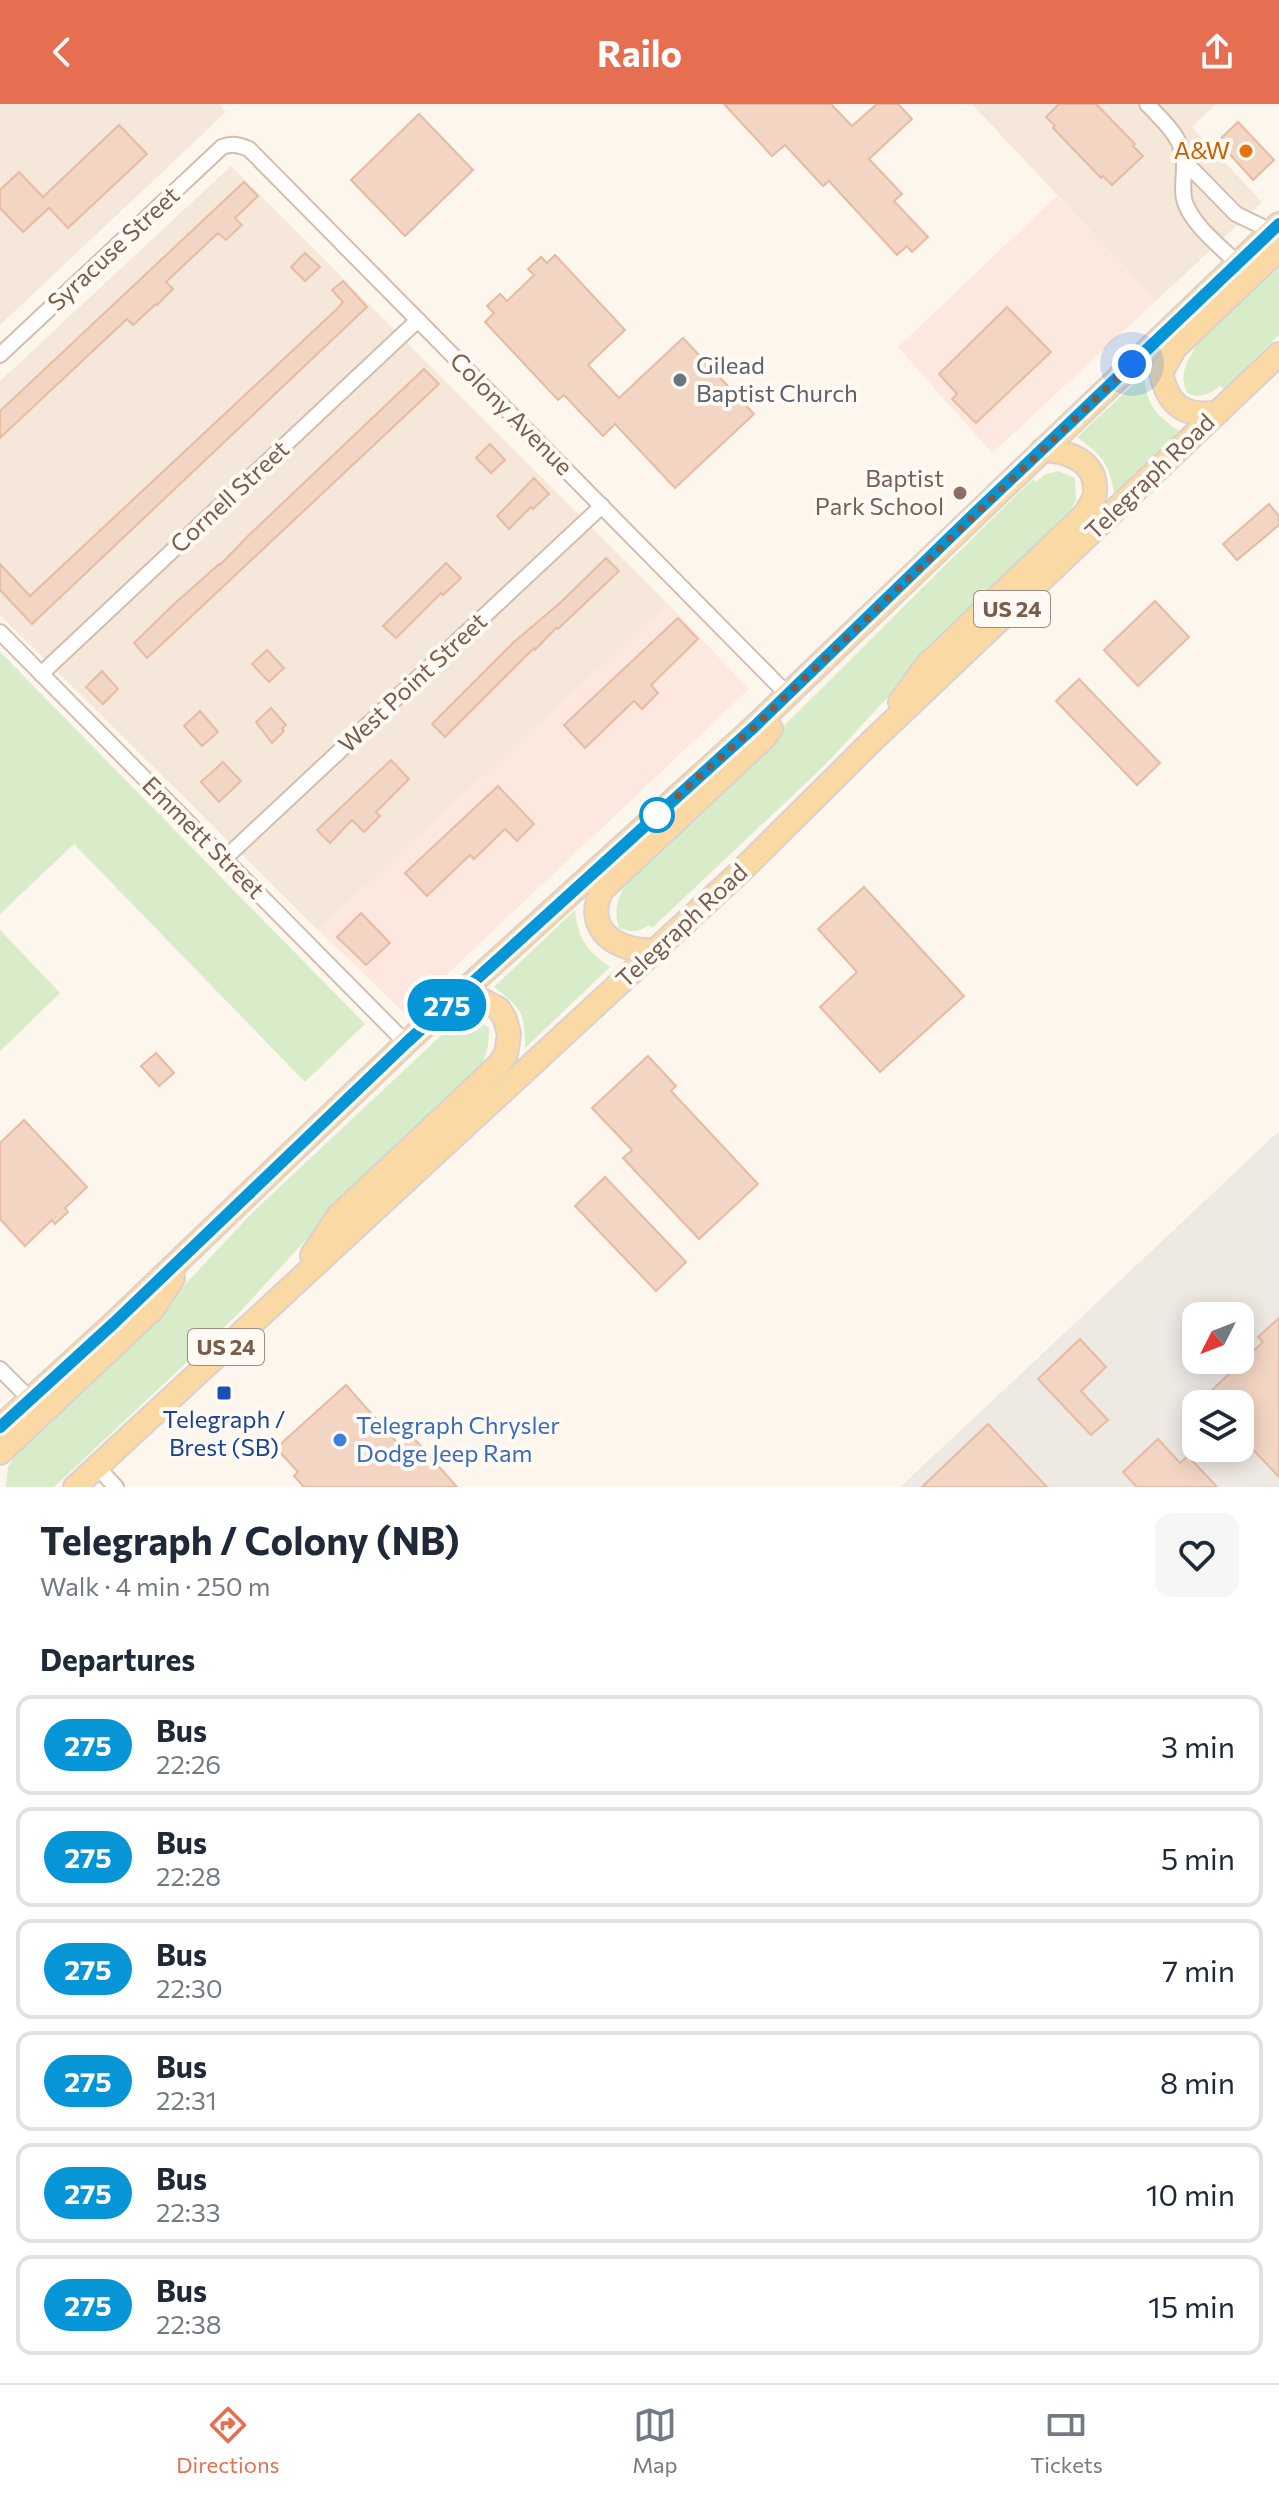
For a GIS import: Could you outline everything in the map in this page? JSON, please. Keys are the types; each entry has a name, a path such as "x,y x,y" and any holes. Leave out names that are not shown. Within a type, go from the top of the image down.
{"main road":[{"path":"0,1427 406,1043 788,695 1237,263 1276,235"},
{"path":"1218,412 1204,414 1179,407 1170,400 1161,373 1175,348 1276,235"},
{"name":"Telegraph Road","path":"75,1487 741,871 871,742 1279,354"},
{"path":"871,742 926,666 1084,515 1096,494 1088,467 1072,455 1042,450"},
{"path":"656,950 625,947 604,933 597,920 595,905 602,890 765,737 808,675"},
{"path":"292,1286 338,1216 468,1094 506,1054 509,1034 499,1009 482,1000 453,1000"},
{"path":"0,1453 153,1309 199,1241"}],"street":[{"path":"1147,104 1174,132 1183,148 1186,207 1237,263"},
{"name":"Colony Avenue","path":"228,144 249,149 788,695"},
{"name":"Syracuse Street","path":"0,355 228,144"},
{"path":"1184,161 1236,214 1276,235"},
{"name":"Cornell Street","path":"41,674 418,320"},
{"name":"West Point Street","path":"224,859 602,506"},
{"name":"Emmett Street","path":"0,632 406,1043"},
{"path":"0,1369 31,1400"},
{"path":"97,1467 116,1487"}],"shaded area":[{"path":"0,104 219,104 226,112 0,325"},
{"path":"972,104 1216,104 1192,127 1262,202 1156,301"},
{"path":"231,166 668,604 318,930 0,615 0,381"},
{"path":"1057,196 1156,301 992,453 898,347"},
{"path":"668,604 749,689 405,1014 318,930"},
{"path":"1279,1131 1279,1487 900,1487"}],"green space":[{"path":"1279,259 1279,335 1224,389 1220,386 1201,396 1187,393 1184,373 1199,342 1196,338"},
{"path":"1144,375 1153,408 1179,431 1114,493 1103,460 1077,437"},
{"path":"1058,471 1075,478 1076,500 1067,518 914,669 824,766 652,928 649,925 631,931 619,928 616,913 618,900 632,875 1033,479 1036,482 1044,475"},
{"path":"0,652 365,1024 305,1082 74,844 0,914"},
{"path":"575,910 578,929 585,943 610,967 525,1048 520,1012 494,987"},
{"path":"0,930 60,993 0,1051"},
{"path":"474,1021 489,1028 486,1054 473,1076 315,1230 236,1316 54,1487 6,1487 8,1467 19,1449 160,1311 252,1213 447,1030 450,1034 461,1024"}],"building":[{"path":"724,104 831,104 852,126 877,104 898,104 912,119 869,159 902,194 894,201 928,237 912,252 907,246 897,255 829,181 823,186 785,145 772,156"},
{"path":"1059,104 1096,104 1143,156 1112,185 1103,176 1101,178 1053,128 1055,126 1046,117"},
{"path":"419,114 473,170 405,236 351,180"},
{"name":"A&W","path":"1238,122 1274,160 1253,180 1218,141"},
{"path":"119,125 147,154 68,228 49,208 23,232 0,208 0,190 19,172 43,197"},
{"path":"244,182 258,196 235,218 242,225 226,240 218,233 166,282 173,289 157,305 133,325 127,319 0,438 0,411"},
{"path":"305,253 320,267 305,281 291,267"},
{"name":"Gilead Baptist Church","path":"555,255 625,330 588,365 619,398 683,338 754,414 675,488 615,424 603,436 564,395 558,400 485,322 494,313 487,306 500,294 507,301 534,275 528,269 541,257 547,263"},
{"path":"343,281 367,307 32,624 0,590 0,564 30,596 338,308 343,302 332,290"},
{"path":"1007,307 1051,352 976,423 952,399 957,394 939,374"},
{"path":"424,369 439,384 147,658 134,643"},
{"path":"490,444 505,460 491,473 476,458"},
{"path":"534,478 549,494 509,529 497,516"},
{"path":"1269,504 1279,516 1279,525 1237,560 1223,544"},
{"path":"606,558 619,571 534,648 445,737 432,724 514,642"},
{"path":"446,563 461,578 443,595 441,593 396,638 383,626"},
{"path":"1155,601 1189,637 1138,686 1104,650"},
{"path":"678,618 698,639 651,685 658,693 642,709 634,701 585,748 564,725"},
{"path":"267,650 284,668 269,682 252,664"},
{"path":"102,671 118,689 103,704 86,687"},
{"path":"1079,679 1160,763 1137,785 1056,701"},
{"path":"271,708 286,725 272,743 256,722"},
{"path":"200,711 218,732 202,746 184,726"},
{"path":"391,760 409,779 376,812 380,816 364,832 352,820 330,843 317,830"},
{"path":"223,762 241,781 219,802 201,782"},
{"path":"498,786 534,824 517,841 505,829 474,859 470,855 427,896 405,873"},
{"path":"864,887 964,996 880,1072 820,1007 857,972 818,929"},
{"path":"361,913 390,943 366,965 337,937"},
{"path":"156,1053 174,1073 159,1086 141,1066"},
{"path":"648,1056 676,1086 671,1091 758,1184 699,1239 623,1158 632,1150 592,1108"},
{"path":"24,1120 87,1187 65,1208 68,1212 55,1224 52,1220 25,1246 0,1219 0,1143"},
{"path":"605,1177 686,1262 656,1291 575,1206"},
{"path":"1279,1318 1279,1477 1254,1451 1254,1390 1212,1390 1229,1374 1254,1374 1254,1350 1263,1342 1258,1337"},
{"path":"1080,1339 1106,1367 1081,1391 1108,1420 1091,1435 1038,1379"},
{"name":"Telegraph Chrysler Dodge Jeep Ram","path":"346,1385 400,1446 411,1435 457,1487 304,1487 294,1476 298,1472 276,1448"},
{"path":"988,1424 1047,1487 922,1487"},
{"path":"1158,1439 1180,1463 1194,1462 1217,1487 1137,1487 1123,1472"}],"bus line":[{"name":"275","path":"0,1427 114,1323 406,1043 754,727 1279,224"}],"place":[{"name":"A&W","path":"1246,151"},
{"name":"Gilead Baptist Church","path":"680,380"},
{"name":"Baptist Park School","path":"960,493"},
{"name":"Telegraph / Brest (SB)","path":"224,1393"},
{"name":"Telegraph Chrysler Dodge Jeep Ram","path":"340,1440"}],"route":[{"path":"657,815 754,727 1132,364"}]}
